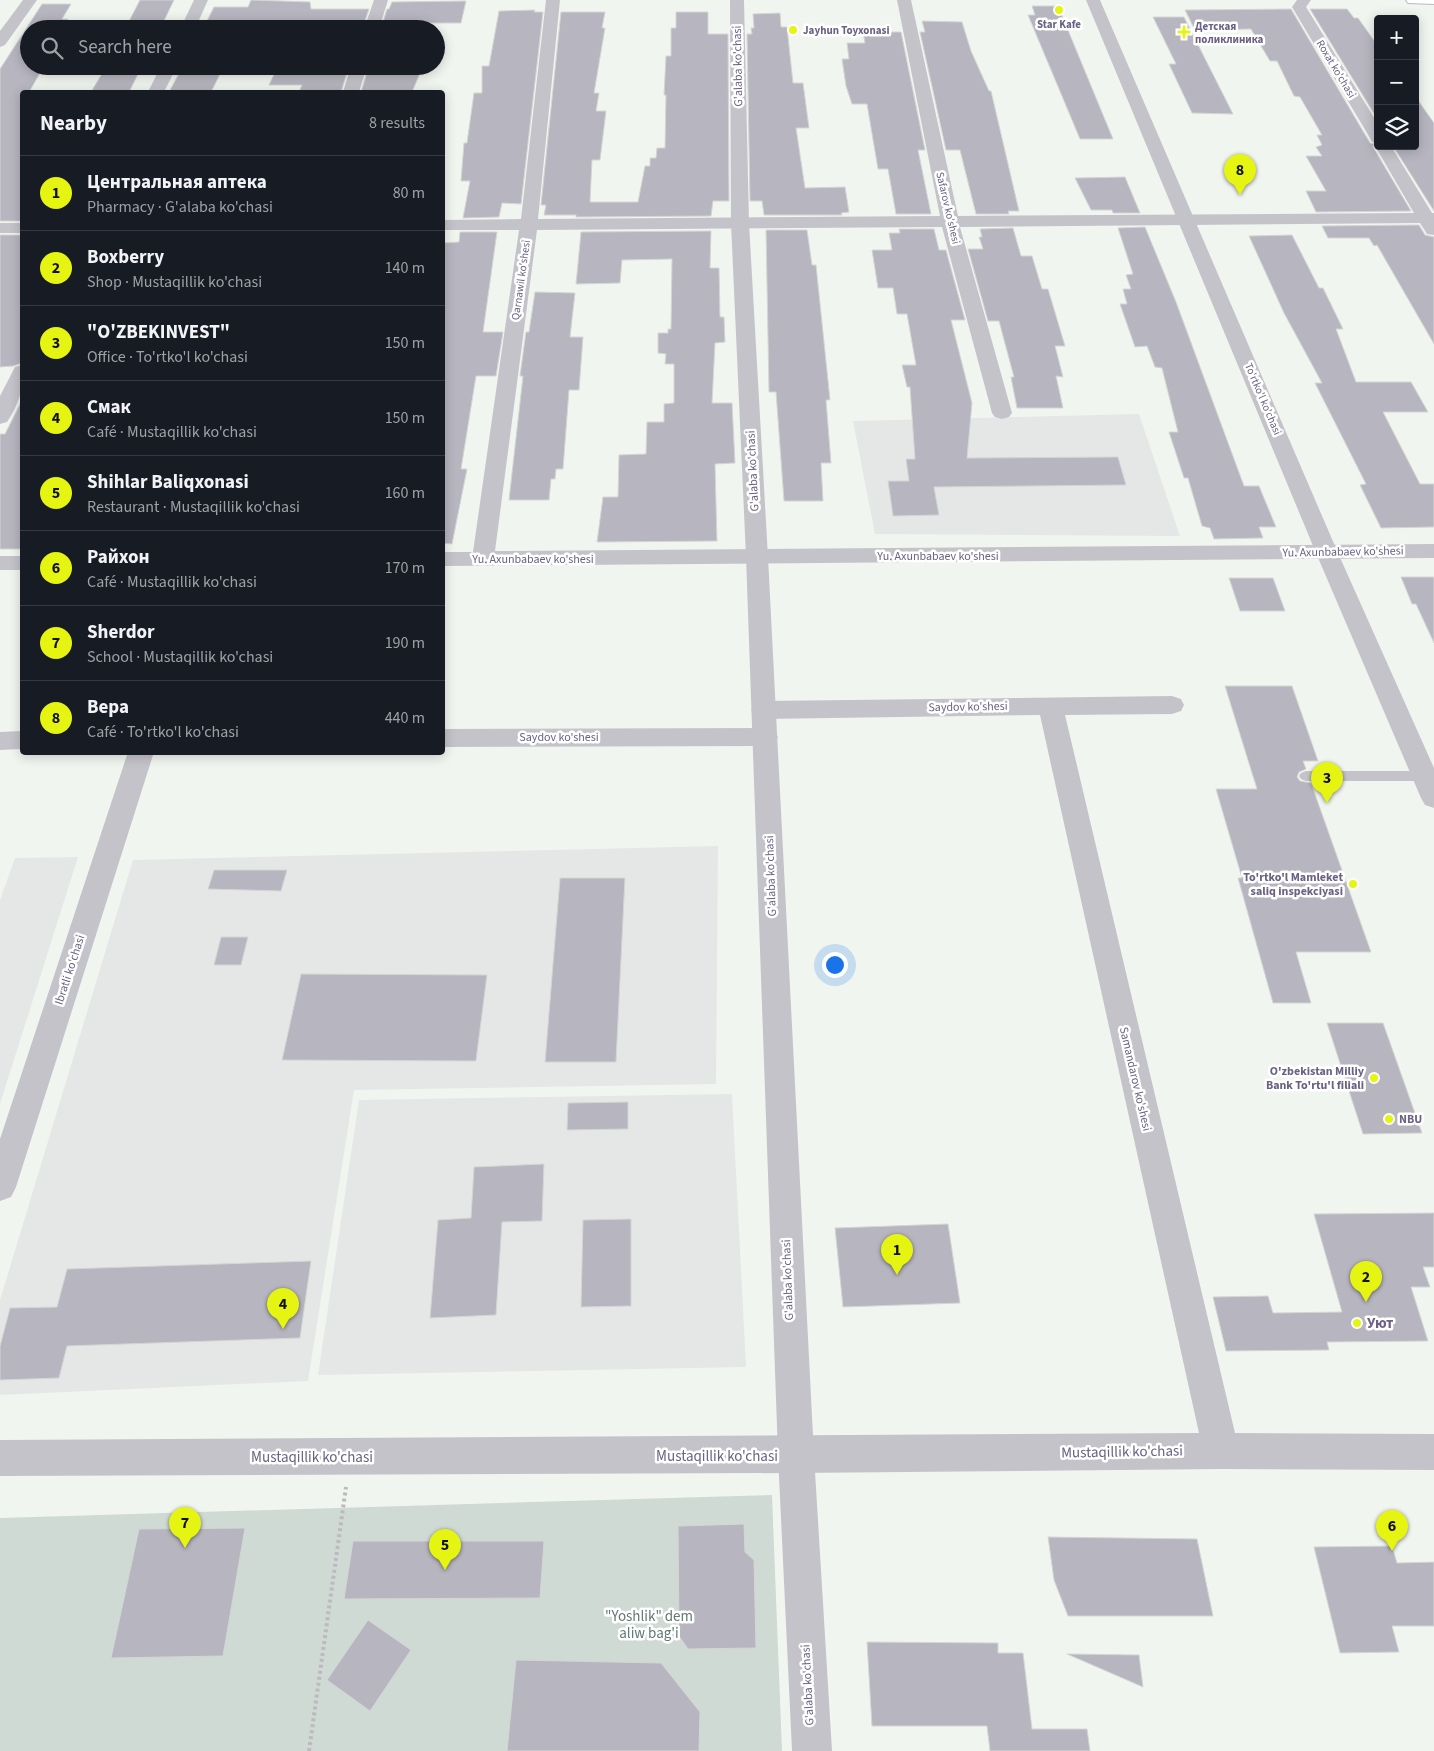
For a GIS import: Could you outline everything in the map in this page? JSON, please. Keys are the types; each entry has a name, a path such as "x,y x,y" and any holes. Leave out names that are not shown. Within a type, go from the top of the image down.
{"main road":[{"path":"1413,0 1434,0"}],"street":[{"path":"0,42 30,0"},
{"path":"191,20 201,0"},
{"path":"375,20 381,0"},
{"name":"Qarnawil ko'shesi","path":"483,559 529,224 553,0"},
{"name":"G'alaba ko'chasi","path":"737,0 740,223 764,710 796,1455 812,1751"},
{"name":"Safarov ko'shesi","path":"904,0 950,222 1002,414"},
{"name":"To'rtko'l ko'chasi","path":"1094,0 1434,798"},
{"name":"Roxat ko'chasi","path":"1304,0 1299,7 1374,131"},
{"path":"157,90 164,75"},
{"path":"352,90 356,75"},
{"path":"1385,150 1431,223"},
{"path":"445,225 950,222 1186,218 1431,223"},
{"path":"0,228 20,228"},
{"path":"0,418 20,375"},
{"name":"Yu. Axunbabaev ko'shesi","path":"445,559 1434,551"},
{"path":"0,563 20,563"},
{"name":"Saydov ko'shesi","path":"764,710 1172,705"},
{"name":"Samandarov ko'shesi","path":"1050,706 1220,1451"},
{"name":"Saydov ko'shesi","path":"445,738 765,736"},
{"path":"0,741 20,740"},
{"name":"Ibratli ko'chasi","path":"0,1187 140,755"},
{"name":"Mustaqillik ko'chasi","path":"0,1458 796,1455 1220,1451 1434,1452"}],"lane":[{"path":"1306,776 1424,776"}],"path":[{"path":"309,1751 350,1457"}],"shaded area":[{"path":"1139,414 1180,536 875,534 853,421"},
{"path":"718,846 716,1084 354,1090 308,1381 0,1395 0,1300 133,860"},
{"path":"78,857 0,1104 0,900 15,858"},
{"path":"732,1094 746,1367 318,1375 359,1100"}],"green space":[{"name":"\"Yoshlik\" dem aliw bag'i","path":"772,1495 782,1751 0,1751 0,1518"}],"building":[{"path":"140,0 174,0 164,20 130,20"},
{"path":"251,0 310,2 311,9 369,9 365,20 208,20 214,7 248,7"},
{"path":"466,1 461,23 445,23 445,20 384,20 387,9 389,9 392,2"},
{"path":"42,4 71,4 62,19 67,20 32,20"},
{"path":"1032,6 1058,6 1113,139 1080,139 1028,15 1035,15"},
{"path":"1291,9 1370,143 1374,144 1374,150 1411,211 1316,212 1306,191 1326,191 1306,156 1322,156 1316,147 1322,145 1317,135 1322,135 1300,97 1294,96 1277,61 1270,61 1251,29 1195,30 1185,10"},
{"path":"1310,9 1347,9 1354,18 1358,18 1374,41 1374,113"},
{"path":"535,10 534,12 543,12 521,204 502,203 499,217 463,218 470,181 461,181 464,143 467,143 474,93 482,93 482,66 489,66 499,11"},
{"path":"561,12 605,12 602,28 605,28 594,93 599,93 596,111 606,111 600,160 592,160 590,202 638,202 645,166 650,166 650,158 656,158 657,148 665,148 666,95 664,95 666,56 671,56 671,28 676,28 676,12 708,12 708,34 728,34 729,201 713,201 711,216 576,217 576,215 544,215 546,205 541,205"},
{"path":"780,13 781,27 787,27 793,83 803,83 809,128 796,128 805,188 845,187 849,212 841,213 842,215 764,215 762,201 750,201 747,34 752,34 751,28 754,28 753,14"},
{"path":"1153,17 1184,17 1233,114 1192,113 1169,64 1176,64"},
{"path":"922,21 962,22 971,51 989,91 991,91 1019,211 1008,211 1009,214 976,214 960,150 946,150 920,32 925,32"},
{"path":"863,32 901,32 925,150 918,150 931,214 896,214 888,169 878,169 867,104 852,104 846,86 842,59 849,59 847,43 865,43"},
{"path":"20,38 20,75 39,75 30,90 20,90 20,221 0,221 0,69"},
{"path":"101,75 138,75 130,90 92,90"},
{"path":"178,75 220,75 212,90 170,90"},
{"path":"274,75 346,75 342,90 300,90 302,85 269,85"},
{"path":"366,75 419,75 413,90 362,90"},
{"path":"1419,102 1434,123 1434,211 1396,150 1419,150"},
{"path":"1125,177 1140,213 1113,213 1112,210 1091,210 1075,178"},
{"path":"1419,225 1425,235 1434,237 1434,344 1377,245 1374,246 1369,238 1328,238 1322,226"},
{"path":"1145,227 1176,302 1244,486 1259,486 1276,527 1259,527 1263,538 1214,539 1210,528 1202,526 1188,478 1184,478 1169,432 1178,432 1162,368 1155,367 1147,346 1135,347 1120,304 1127,304 1123,289 1131,289 1126,275 1133,274 1118,228"},
{"path":"1013,228 1021,256 1032,256 1042,289 1048,289 1065,346 1055,346 1063,377 1056,376 1063,408 1017,408 1011,377 1014,377 999,321 988,321 968,249 983,249 979,237 982,237 980,229"},
{"path":"899,229 934,229 939,250 946,250 965,320 951,320 972,403 967,458 1118,457 1126,485 934,487 939,515 893,516 888,481 909,481 906,459 915,459 910,387 907,387 902,365 916,365 907,314 897,314 893,288 878,288 872,250 892,250 889,233 900,233"},
{"path":"766,230 807,230 812,265 816,265 830,400 826,400 831,463 821,463 823,501 784,501 776,392 769,392"},
{"path":"711,231 710,268 719,268 720,317 724,317 725,342 715,343 712,403 732,403 735,463 715,464 717,541 597,542 603,497 618,497 619,455 646,454 647,422 664,422 664,404 674,403 674,364 665,364 666,354 658,353 658,333 668,333 668,329 671,329 672,259 622,260 620,283 576,284 581,232"},
{"path":"460,232 497,232 483,332 503,332 496,376 476,376 461,469 467,469 452,544 445,543 445,243 459,242"},
{"path":"0,235 20,235 20,364 0,367"},
{"path":"1292,235 1319,288 1323,288 1343,329 1336,329 1356,382 1411,382 1428,412 1383,412 1420,484 1434,484 1434,527 1381,528 1360,485 1366,484 1315,383 1322,383 1284,313 1249,236"},
{"path":"535,292 575,293 570,337 583,337 579,390 569,390 563,469 556,469 555,479 551,479 549,500 509,500 523,376 520,376 526,332 529,332"},
{"path":"20,404 20,549 0,549 0,434 5,434"},
{"path":"1401,577 1434,577 1434,643 1416,604 1412,604"},
{"path":"1229,578 1273,578 1285,611 1240,611"},
{"path":"1225,686 1292,686 1318,761 1303,761 1306,769 1299,772 1297,777 1300,781 1311,783 1371,952 1296,952 1311,1003 1273,1003 1238,878 1242,878 1216,789 1257,789"},
{"path":"214,870 287,870 281,891 208,889"},
{"path":"560,878 625,878 616,1062 545,1062"},
{"path":"221,937 248,937 241,965 214,965"},
{"path":"301,974 487,975 476,1061 282,1060"},
{"name":"O'zbekistan Milliy Bank To'rtu'l filiali","path":"1327,1023 1383,1023 1422,1133 1363,1134"},
{"path":"628,1102 628,1129 567,1130 568,1103"},
{"path":"544,1164 542,1221 502,1222 496,1315 430,1318 438,1220 471,1218 474,1167"},
{"path":"1434,1213 1434,1267 1423,1267 1430,1287 1411,1287 1428,1341 1327,1342 1329,1350 1226,1351 1213,1297 1268,1296 1273,1313 1342,1312 1314,1214"},
{"path":"631,1219 631,1306 581,1307 583,1220"},
{"path":"948,1224 960,1303 843,1307 835,1228"},
{"path":"311,1261 300,1338 67,1346 59,1378 0,1380 0,1346 10,1308 57,1307 67,1269"},
{"path":"744,1524 745,1552 754,1560 756,1648 688,1649 679,1636 678,1526"},
{"path":"245,1528 223,1656 111,1658 139,1529"},
{"path":"1048,1537 1197,1539 1213,1616 1068,1616 1054,1580"},
{"path":"353,1541 544,1541 540,1598 344,1599"},
{"path":"1392,1546 1397,1563 1434,1562 1434,1626 1392,1626 1399,1652 1340,1653 1314,1547"},
{"path":"368,1620 411,1650 370,1711 327,1680"},
{"path":"867,1642 998,1643 998,1653 1023,1653 1032,1729 1087,1729 1090,1751 990,1751 987,1726 872,1726"},
{"path":"1067,1654 1139,1655 1143,1687"},
{"path":"516,1660 661,1663 700,1712 699,1751 507,1751"}],"place":[{"name":"Star Kafe","path":"1059,10"},
{"name":"Jayhun Toyxonasi","path":"793,30"},
{"name":"Детская поликлиника","path":"1184,32"},
{"name":"Вера","path":"1240,195"},
{"name":"\"O'ZBEKINVEST\"","path":"1327,803"},
{"name":"To'rtko'l Mamleket saliq inspekciyasi","path":"1353,884"},
{"name":"O'zbekistan Milliy Bank To'rtu'l filiali","path":"1374,1078"},
{"name":"NBU","path":"1389,1119"},
{"name":"Центральная аптека","path":"897,1275"},
{"name":"Boxberry","path":"1366,1302"},
{"name":"Уют","path":"1357,1323"},
{"name":"Смак","path":"283,1329"},
{"name":"Sherdor","path":"185,1548"},
{"name":"Райхон","path":"1392,1551"},
{"name":"Shihlar Baliqxonasi","path":"445,1570"}]}
